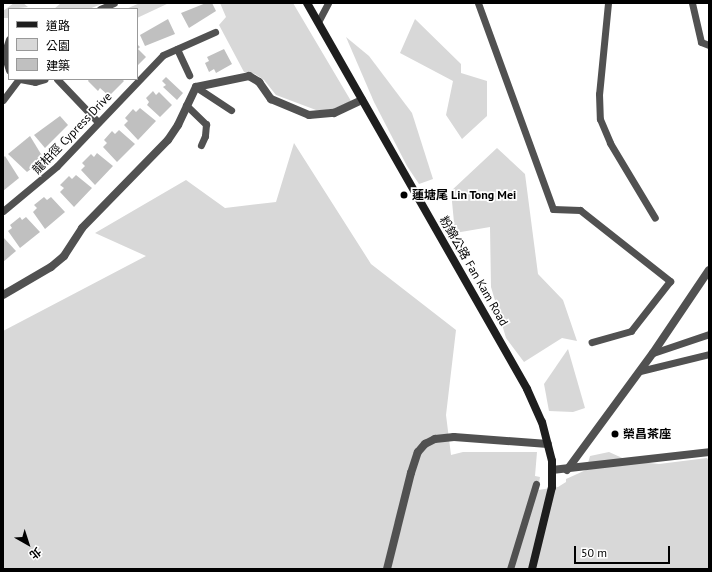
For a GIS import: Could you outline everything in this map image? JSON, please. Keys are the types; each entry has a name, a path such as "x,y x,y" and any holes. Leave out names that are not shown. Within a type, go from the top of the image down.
{"main road":[{"name":"粉錦公路 Fan Kam Road","path":"307,3 527,389 542,422 548,444 552,470 549,508 532,569"}],"street":[{"path":"3,295 51,267 64,256 82,228 168,140 178,125 186,105 196,87 249,76 259,82 271,99 309,115 334,113 362,100"},
{"path":"567,470 653,353 709,270"},
{"path":"387,569 411,473 418,452 425,444 435,439 454,437 548,444"},
{"path":"552,470 567,470 709,452"}],"lane":[{"path":"102,8 114,3"},
{"path":"318,22 328,3"},
{"path":"478,3 553,209 580,210 670,281 631,331 592,342"},
{"path":"608,3 599,94 600,119 614,150 655,218"},
{"path":"692,3 702,42 709,45"},
{"name":"龍柏徑 Cypress Drive","path":"138,80 153,64 177,49 215,32"},
{"path":"6,40 4,54 8,67"},
{"path":"177,49 189,75"},
{"path":"3,100 18,80"},
{"path":"24,80 35,82 42,80"},
{"path":"58,80 98,122"},
{"name":"龍柏徑 Cypress Drive","path":"3,210 57,166 138,80"},
{"path":"196,87 231,110"},
{"path":"186,105 206,124 206,136 201,145"},
{"path":"653,353 709,334"},
{"path":"640,371 709,354"},
{"path":"510,569 536,484"}],"green space":[{"path":"14,3 23,3 28,7 8,8 8,18 3,18 3,11"},
{"path":"61,3 104,3 92,8 55,8"},
{"path":"140,3 169,3 138,18 138,8 128,8"},
{"path":"220,3 293,3 351,101 331,110 316,110 276,95 264,80 255,74 244,72 219,25 226,17"},
{"path":"415,19 461,64 461,73 487,81 487,116 462,139 446,115 453,81 400,53"},
{"path":"346,37 369,56 412,113 433,179 419,184 407,166 374,102"},
{"path":"294,143 371,264 456,330 446,415 451,455 463,452 537,452 535,476 540,477 538,490 558,487 566,482 566,479 586,470 590,456 609,452 629,461 659,464 707,458 709,461 709,569 3,569 3,331 146,256 95,233 186,180 225,208 276,202"},
{"path":"497,148 525,174 538,274 563,300 577,341 562,338 524,362 506,338 491,287 490,227 455,233 451,191"},
{"path":"568,349 585,408 573,412 549,411 544,384"}],"building":[{"path":"206,3 212,3 216,11 189,28 181,13"},
{"path":"168,19 175,34 145,46 140,35"},
{"path":"138,49 146,57 138,65"},
{"path":"224,49 232,64 216,73 214,69 209,72 205,63 209,61 207,57"},
{"path":"166,77 183,93 177,100 163,87 166,85 162,81"},
{"path":"88,81 124,81 109,96 100,88 98,91"},
{"path":"153,91 156,95 159,92 172,105 160,117 147,105 149,102 146,98"},
{"path":"140,108 156,121 138,140 124,125 128,121 125,118 133,109 136,112"},
{"path":"60,116 68,125 45,148 34,135"},
{"path":"119,130 135,144 117,162 103,147 107,143 104,140 112,131 115,134"},
{"path":"30,136 44,159 27,172 8,154"},
{"path":"97,153 113,166 95,185 81,170 85,166 82,163 91,154 94,157"},
{"path":"5,156 19,178 3,191 3,158"},
{"path":"76,175 92,188 74,207 60,192 64,188 60,185 69,176 72,179"},
{"path":"44,197 47,200 51,197 65,212 45,229 33,212 37,208 34,205"},
{"path":"20,217 22,220 26,217 40,232 20,248 8,231 12,228 10,225"},
{"path":"3,237 16,251 3,262"}],"place":[{"name":"蓮塘尾 Lin Tong Mei","path":"404,195"},
{"name":"榮昌茶座","path":"615,434"}]}
